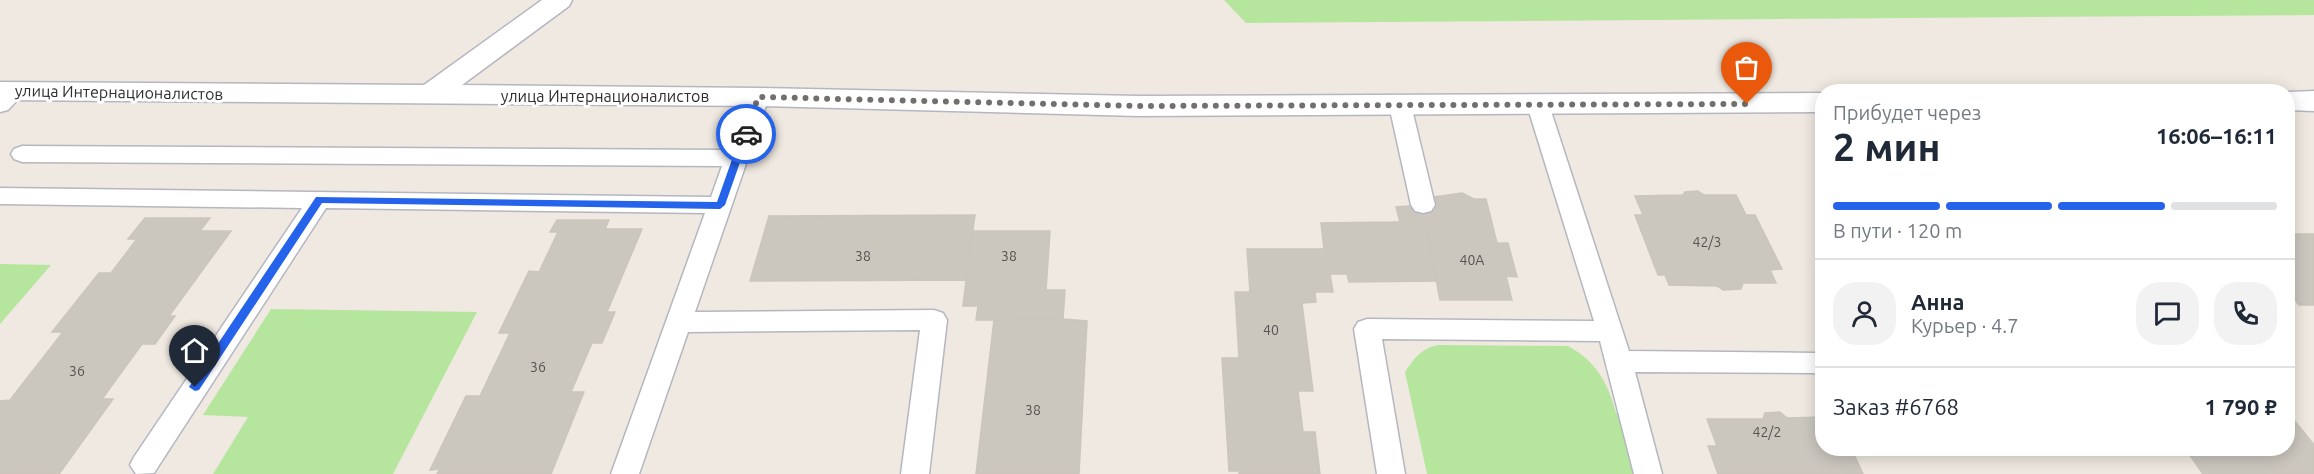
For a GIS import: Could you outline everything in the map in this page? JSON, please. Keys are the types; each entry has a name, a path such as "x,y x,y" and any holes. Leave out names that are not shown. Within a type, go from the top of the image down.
{"street":[{"path":"430,95 559,0"},
{"name":"улица Интернационалистов","path":"5,96 758,97 1139,106 1815,103"},
{"path":"2295,101 2314,101"}],"lane":[{"path":"625,474 758,97"},
{"path":"1400,105 1423,205"},
{"path":"1538,105 1619,361 1648,474"},
{"path":"22,154 737,158"},
{"path":"0,196 720,205"},
{"path":"144,465 319,200"},
{"path":"678,322 934,320 915,474"},
{"path":"1391,474 1367,329 1609,331"},
{"path":"1619,361 1815,363"}],"green space":[{"path":"1224,0 2314,0 2314,15 1246,23"},
{"path":"0,264 51,265 0,324"},
{"path":"271,309 477,312 393,474 213,474 248,417 203,415"},
{"path":"1438,345 1568,346 1578,352 1600,374 1616,413 1622,414 1648,474 1427,474 1405,372 1422,351"}],"building":[{"path":"1698,191 1704,195 1736,195 1746,215 1755,215 1782,269 1770,270 1776,283 1743,283 1741,289 1723,290 1717,286 1669,285 1665,275 1658,275 1635,215 1643,215 1635,196 1683,195 1685,192"},
{"path":"1462,193 1474,199 1486,199 1497,243 1508,243 1517,277 1506,276 1512,300 1440,300 1426,228 1393,228 1393,222 1400,222 1396,207 1423,205 1427,198"},
{"path":"975,215 966,280 750,281 769,216"},
{"path":"145,218 210,218 200,231 231,231 169,316 175,316 155,344 142,344 102,399 113,399 59,474 0,474 0,401 10,400 63,332 52,332 99,273 111,273 137,239 128,239"},
{"path":"557,220 609,220 605,229 642,229 607,312 615,312 602,343 592,343 571,392 584,392 551,474 437,474 440,469 430,470 466,396 480,396 510,333 499,333 529,271 539,272 558,232 550,232"},
{"path":"1393,222 1393,228 1426,228 1437,281 1349,282 1347,274 1330,274 1333,292 1315,292 1316,302 1302,303 1313,391 1298,391 1303,432 1315,432 1320,474 1239,474 1239,471 1229,471 1222,358 1239,358 1235,292 1250,292 1247,249 1324,249 1321,223"},
{"path":"972,231 1050,231 1046,290 1065,290 1063,319 976,320 978,306 963,306"},
{"path":"2295,234 2314,234 2314,305 2299,305 2295,300"},
{"path":"994,320 1087,321 1079,474 976,474"},
{"path":"1780,412 1787,418 1815,417 1815,456 1855,456 1863,474 1718,474 1708,446 1717,446 1707,419 1763,419 1765,413"},
{"path":"2295,421 2314,445 2314,474 2203,474 2191,456 2295,456"}],"way so far":[{"path":"746,134 758,97 1139,106 1747,104"}],"route":[{"path":"195,387 319,200 720,205 746,134"}]}
